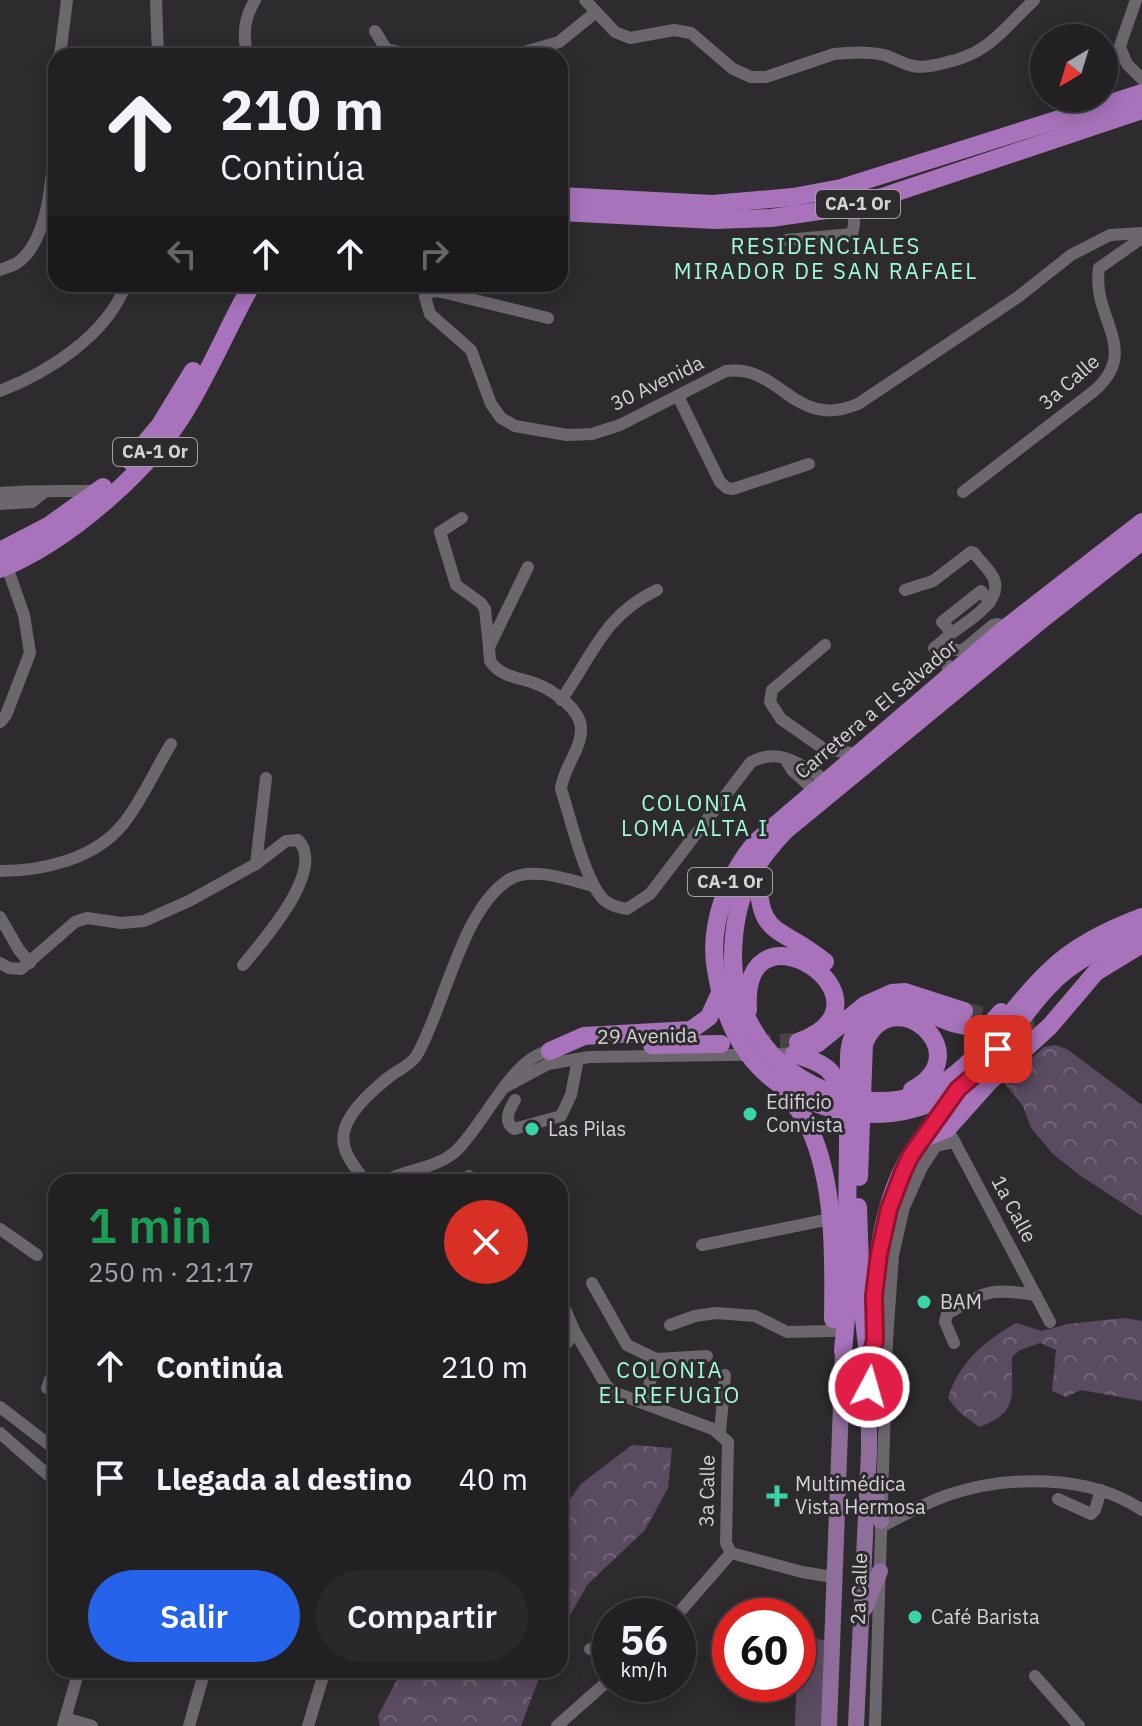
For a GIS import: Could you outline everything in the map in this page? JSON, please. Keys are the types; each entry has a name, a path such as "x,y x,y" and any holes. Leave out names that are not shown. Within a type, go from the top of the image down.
{"highway":[{"name":"CA-1 Or","path":"1118,98 1142,93"},
{"name":"CA-1 Or","path":"568,212 739,219 854,205 1142,110"},
{"name":"CA-1 Or","path":"568,196 712,204 764,201 841,188 1071,112"},
{"path":"974,167 968,162 969,154 1009,141 1018,130"},
{"path":"882,197 897,187 941,170 944,163 938,156"},
{"name":"CA-1 Or","path":"2,562 98,491 142,449 174,405 236,292"},
{"name":"CA-1 Or","path":"2,562 74,525 131,477 161,445 190,404 248,292"},
{"name":"Carretera a El Salvador","path":"886,1105 858,1114 775,1081 748,1055 727,1019 715,963 718,923 728,886 751,848 950,675 963,655 1003,630 1142,522"},
{"name":"Carretera a El Salvador","path":"820,1097 771,1054 750,1022 736,991 733,943 742,895 758,861 786,830 1142,541"},
{"path":"758,861 757,895 764,917 778,932 826,962 842,989 841,1011 830,1032"},
{"name":"CA-1 Or","path":"886,1105 921,1094 959,1073 1047,972 1094,938 1142,917"},
{"name":"CA-1 Or","path":"886,1105 922,1107 958,1089 979,1071 1049,985 1109,945 1142,933"},
{"path":"869,1366 875,1340 874,1296 889,1209 903,1172 922,1139 947,1129 989,1082 1050,1026 1096,972 1142,944"},
{"path":"1040,1020 1109,945"},
{"path":"750,1022 748,989 758,969 777,957 805,961 829,981 834,1008 822,1029 796,1048"},
{"path":"843,1351 850,1044 866,1018 883,1008 896,1005 917,1008 959,1024 984,1026 993,1021 1020,989 1047,972"},
{"path":"796,1048 811,1048 865,1005 892,993 905,992 964,1011"},
{"path":"564,1057 584,1036 691,1030 709,1017 720,993"},
{"path":"869,1366 861,1293 858,1207 862,1056 864,1044 873,1028 891,1019 908,1018 922,1025 935,1039 938,1059 928,1080 886,1105"},
{"path":"564,1057 592,1046 721,1044"},
{"path":"796,1048 822,1065 837,1080 840,1090 838,1136 847,1177"},
{"path":"775,1081 801,1112 810,1129 821,1167 830,1219 833,1331 843,1351"},
{"path":"947,1129 958,1089"}],"main road":[{"path":"829,1726 843,1351"},
{"path":"843,1372 855,1374 869,1366 869,1452 856,1726"},
{"path":"843,1396 852,1384 869,1390 887,1389"},
{"path":"869,1452 881,1524"},
{"path":"859,1621 880,1571"}],"street":[{"path":"61,48 67,0"},
{"path":"156,0 158,48"},
{"path":"245,48 243,42 247,14 255,0"},
{"path":"585,0 615,32 630,38 674,30 691,33 733,69 751,77 766,77 845,52 885,55 912,66 925,67 967,59 993,40 1034,0"},
{"path":"1118,53 1136,0"},
{"path":"538,48 559,42 596,12"},
{"path":"375,31 385,48"},
{"path":"1120,47 1127,64 1142,79"},
{"path":"786,240 852,234 854,205"},
{"path":"0,270 19,262 34,242 48,212"},
{"name":"30 Avenida","path":"431,292 425,297 430,314 471,350 491,404 501,418 515,426 567,435 592,434 620,425 726,371 740,369 761,375 800,405 842,411 858,404 1018,297 1071,255 1110,235 1142,236"},
{"name":"3a Calle","path":"963,492 1113,374 1119,355 1097,283 1099,268 1142,236"},
{"path":"0,391 24,380 84,341 113,311 122,292"},
{"name":"30 Avenida","path":"442,292 548,318"},
{"path":"678,396 720,482 727,488 733,489 809,464"},
{"path":"0,493 98,491"},
{"path":"0,504 32,502 43,493"},
{"path":"462,518 440,532 456,585 485,609 490,661 503,674 542,687 575,712 581,729 579,743 562,778 561,789 593,886 605,901 627,909 642,900 751,762 766,754 777,755 798,762 820,785"},
{"path":"905,590 933,581 971,552 994,579 995,590 990,602 934,648 947,665 950,675"},
{"path":"0,722 6,715 30,653 24,615 2,562"},
{"path":"489,647 528,567"},
{"path":"561,700 613,619 632,603 657,590"},
{"path":"948,636 953,649 963,655"},
{"path":"825,645 772,690 770,702 781,719 824,749 858,754"},
{"path":"0,871 23,871 67,861 102,844 124,823 171,744"},
{"path":"256,864 266,778"},
{"path":"0,963 21,969 75,922 87,918 121,923 144,921 189,901 256,864 286,841 298,840 305,854 301,884 280,920 243,965"},
{"path":"360,1174 347,1157 344,1130 358,1107 416,1057 434,1019 456,956 485,903 513,877 528,874 593,886"},
{"path":"0,917 30,963"},
{"name":"29 Avenida","path":"421,1174 459,1148 534,1055 564,1057 796,1048"},
{"path":"507,1086 515,1100 508,1111 510,1126 520,1129 561,1116 571,1095 564,1057"},
{"name":"29 Avenida","path":"507,1086 564,1057"},
{"name":"1a Calle","path":"947,1129 1050,1322"},
{"name":"2a Calle","path":"875,1726 890,1291 898,1227 904,1207 931,1151 947,1129"},
{"path":"702,1245 830,1219"},
{"path":"0,1229 37,1255"},
{"path":"592,1283 627,1345 656,1359 707,1356"},
{"path":"954,1343 945,1322 947,1314 985,1292 1007,1289 1036,1295"},
{"path":"670,1325 716,1313 755,1316 787,1332 833,1331"},
{"path":"568,1318 613,1392 645,1401 724,1437"},
{"path":"568,1341 575,1332"},
{"path":"645,1401 656,1359"},
{"name":"3a Calle","path":"692,1598 731,1553 726,1543 725,1375"},
{"path":"0,1407 48,1444"},
{"path":"0,1433 48,1473"},
{"path":"881,1524 922,1505 982,1486 1032,1481 1101,1490 1142,1510"},
{"path":"1058,1499 1091,1514 1101,1490"},
{"path":"731,1553 833,1577"},
{"path":"1035,1676 1079,1726"},
{"path":"77,1678 64,1722 92,1726"},
{"path":"189,1726 203,1678"},
{"path":"308,1726 323,1678"},
{"path":"557,1726 592,1695"}],"green space":[{"path":"1055,1045 1067,1049 1142,1105 1142,1216 1052,1153 1031,1128 1023,1106 1004,1083 1044,1047"},
{"path":"1124,1318 1142,1321 1142,1401 1081,1390 1066,1397 1052,1391 1056,1350 1040,1343 1020,1350 1012,1357 1010,1401 1007,1409 992,1421 979,1427 958,1411 948,1398 959,1374 974,1354 1016,1323 1042,1331 1068,1324"},
{"path":"632,1445 672,1448 668,1488 645,1530 588,1584 568,1618 568,1502 581,1484"},
{"path":"816,1639 830,1641 829,1726 795,1726 796,1702 816,1702"},
{"path":"398,1678 539,1678 521,1726 380,1726 378,1716"}],"tunnel":[{"path":"964,1011 1020,1025 1040,1020"},
{"path":"753,1044 798,1042"}],"place":[{"name":"Edificio Convista","path":"750,1114"},
{"name":"Las Pilas","path":"532,1129"},
{"name":"BAM","path":"924,1302"},
{"name":"Multimédica Vista Hermosa","path":"777,1496"},
{"name":"Café Barista","path":"915,1617"}],"district":[{"name":"RESIDENCIALES MIRADOR DE SAN RAFAEL","path":"826,258"},
{"name":"COLONIA LOMA ALTA I","path":"695,816"},
{"name":"COLONIA EL REFUGIO","path":"670,1382"}],"route":[{"path":"869,1387 869,1363 875,1340 874,1296 879,1254 889,1209 903,1172 911,1155 958,1089 998,1049"}]}
